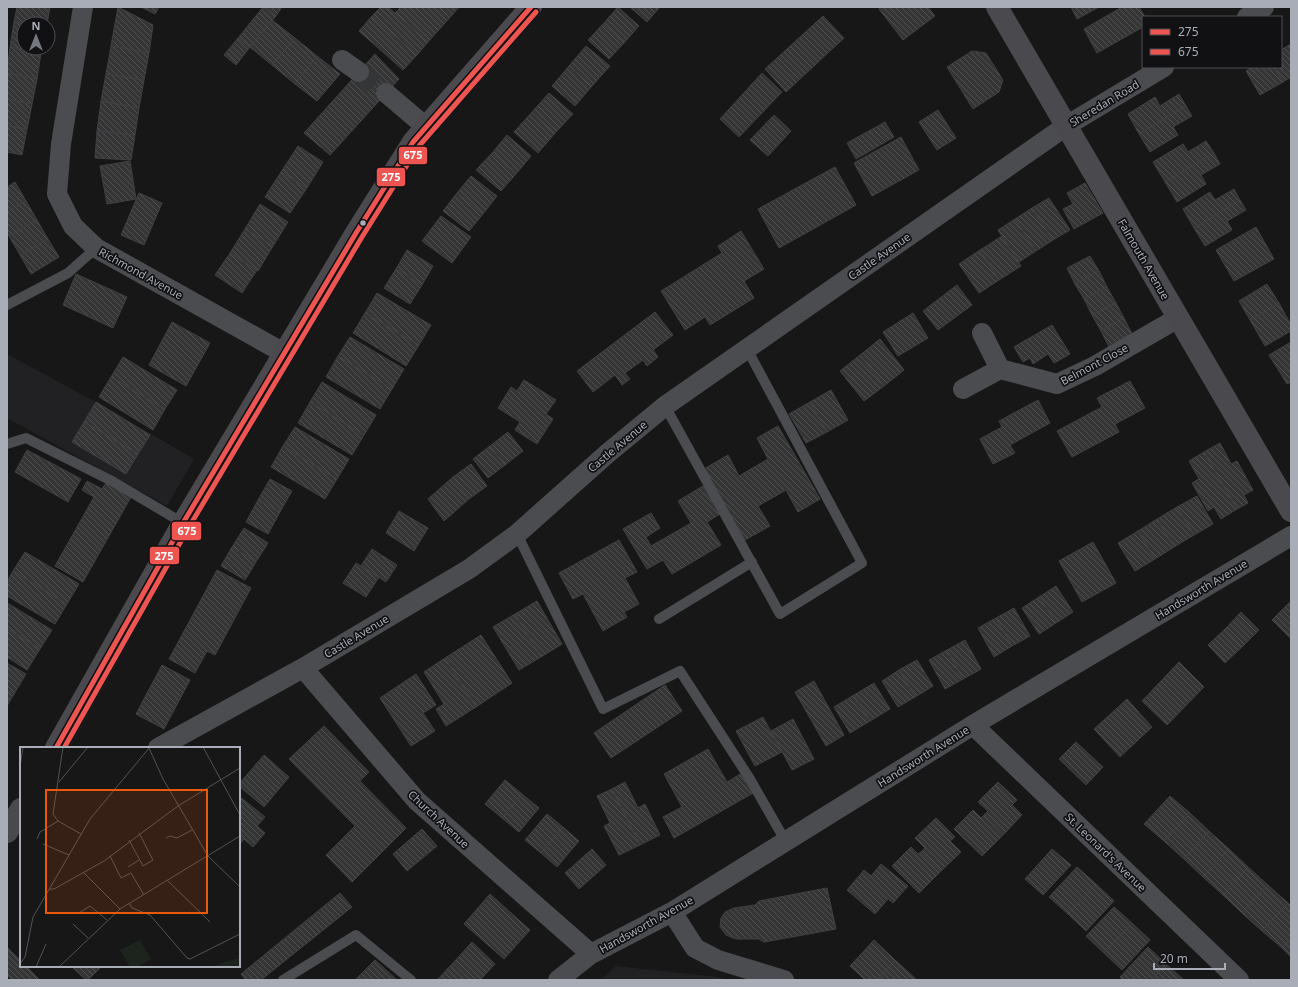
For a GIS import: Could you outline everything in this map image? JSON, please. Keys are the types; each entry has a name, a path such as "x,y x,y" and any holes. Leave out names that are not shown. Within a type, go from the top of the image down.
{"street":[{"name":"Richmond Avenue","path":"83,7 61,144 57,194 73,226 96,248 284,352"},
{"path":"57,747 183,523 284,352 413,142 531,7"},
{"name":"Falmouth Avenue","path":"997,7 1291,511"},
{"path":"1249,16 1264,7"},
{"path":"342,60 359,72"},
{"name":"Sheredan Road","path":"1066,126 1162,68"},
{"path":"386,94 426,127"},
{"name":"Castle Avenue","path":"160,747 303,668 469,569 517,534 608,453 665,406 1066,126"},
{"name":"Belmont Close","path":"1000,369 1057,384 1095,366 1178,318"},
{"path":"963,389 1000,369 982,333"},
{"name":"Handsworth Avenue","path":"558,980 591,954 672,912 973,725 1291,536"},
{"name":"Church Avenue","path":"303,668 417,801 591,954"},
{"name":"St. Leonard's Avenue","path":"973,725 1239,980"},
{"path":"7,832 20,811"},
{"path":"672,912 695,948 718,960 784,980"}],"lane":[{"path":"7,305 68,273 96,248"},
{"path":"665,406 780,614 862,564 746,349"},
{"path":"7,444 26,438 112,481 183,523"},
{"path":"517,534 603,709 680,671 750,779 786,842"},
{"path":"659,619 752,562"},
{"path":"283,980 356,935 411,980"}],"shaded area":[{"path":"7,354 96,402 194,459 167,506 7,418"},
{"path":"616,966 718,977 728,980 601,980"}],"building":[{"path":"17,7 50,7 48,16 16,16 16,22 14,22"},
{"path":"118,7 153,25 149,53 111,46"},
{"path":"141,7 159,7 155,14"},
{"path":"263,7 276,16 250,47 238,38"},
{"path":"265,7 282,7 276,16"},
{"path":"381,7 388,7 428,42 417,55 372,16"},
{"path":"401,7 445,7 453,14 428,42 395,13"},
{"path":"445,7 459,7 453,14"},
{"path":"618,7 639,26 624,43 603,24"},
{"path":"630,7 660,7 647,22"},
{"path":"881,7 928,7 935,16 903,40 879,9"},
{"path":"1071,7 1099,7 1077,19"},
{"path":"1122,7 1139,7 1144,16 1142,16 1142,28 1097,53 1084,29"},
{"path":"372,16 417,55 403,70 359,31"},
{"path":"823,16 844,38 786,92 765,69"},
{"path":"272,20 295,38 272,65 250,47"},
{"path":"14,22 16,22 16,48 10,47"},
{"path":"603,24 624,43 609,59 588,40"},
{"path":"238,38 250,47 236,65 224,55"},
{"path":"295,38 317,56 295,84 272,65"},
{"path":"1291,44 1291,77 1283,82 1275,68 1282,68 1282,49"},
{"path":"111,46 149,53 144,80 106,74"},
{"path":"586,46 610,66 592,86 569,66"},
{"path":"10,47 16,48 16,56 41,56 37,79 7,73"},
{"path":"972,51 986,53 1003,80 999,92 973,109 947,67"},
{"path":"375,54 399,79 330,155 304,133"},
{"path":"317,56 340,74 317,101 295,84"},
{"path":"569,66 592,86 575,106 552,86"},
{"path":"1250,68 1275,68 1283,82 1260,95 1246,71"},
{"path":"7,73 37,79 32,104 7,99"},
{"path":"762,73 782,92 739,137 720,119"},
{"path":"106,74 144,80 139,108 101,101"},
{"path":"549,93 573,114 555,133 532,112"},
{"path":"1179,94 1186,106 1139,134 1128,114 1155,97 1160,106"},
{"path":"7,99 32,104 27,129 7,126"},
{"path":"101,101 139,108 135,135 97,131"},
{"path":"1186,106 1192,116 1173,127 1178,135 1150,152 1139,134"},
{"path":"938,110 956,138 937,150 919,122"},
{"path":"532,112 555,133 538,153 514,132"},
{"path":"774,115 791,131 768,156 750,140"},
{"path":"885,122 894,137 856,159 847,143"},
{"path":"7,126 27,129 22,155 7,152"},
{"path":"97,131 135,135 131,160 95,158"},
{"path":"507,135 531,156 516,174 492,153"},
{"path":"901,137 919,170 872,196 854,163"},
{"path":"1206,141 1214,153 1165,182 1153,162 1183,144 1188,152"},
{"path":"298,146 323,162 307,188 281,172"},
{"path":"492,153 516,174 501,191 476,170"},
{"path":"1214,153 1220,164 1201,175 1206,184 1177,202 1165,182"},
{"path":"130,161 136,199 107,204 100,166"},
{"path":"835,167 856,205 779,248 758,209"},
{"path":"281,172 307,188 290,213 265,197"},
{"path":"471,176 497,196 483,214 457,193"},
{"path":"15,182 26,201 7,212 7,187"},
{"path":"1085,183 1103,213 1074,229 1063,209 1073,204 1067,193"},
{"path":"1234,189 1240,200 1194,228 1183,209 1210,192 1215,200"},
{"path":"139,193 162,203 144,245 121,235"},
{"path":"457,193 483,214 469,231 443,211"},
{"path":"1049,198 1070,230 1053,240 1032,208"},
{"path":"1240,200 1246,210 1227,221 1232,230 1205,246 1194,228"},
{"path":"26,201 37,220 9,236 7,233 7,212"},
{"path":"260,204 288,222 273,246 245,229"},
{"path":"1032,208 1053,240 1036,251 1015,219"},
{"path":"441,216 471,237 452,263 422,241"},
{"path":"1015,219 1036,251 1019,262 998,230"},
{"path":"37,220 48,239 20,255 9,236"},
{"path":"1256,227 1274,259 1234,281 1216,250"},
{"path":"245,229 273,246 258,271 230,253"},
{"path":"741,231 764,269 744,281 754,298 710,325 705,317 685,330 661,291 722,253 718,246"},
{"path":"1002,236 1021,266 999,280 980,250"},
{"path":"48,239 59,257 31,274 20,255"},
{"path":"407,250 433,266 422,285 396,269"},
{"path":"980,250 999,280 979,293 959,264"},
{"path":"230,253 257,270 242,293 215,275"},
{"path":"1090,256 1099,271 1075,284 1067,268"},
{"path":"396,269 422,285 410,304 384,288"},
{"path":"1099,271 1107,287 1084,299 1075,284"},
{"path":"76,274 127,297 113,328 63,305"},
{"path":"1267,284 1279,303 1250,320 1239,301"},
{"path":"957,285 972,305 938,330 923,311"},
{"path":"1107,287 1116,303 1092,315 1084,299"},
{"path":"377,293 431,325 419,345 365,313"},
{"path":"1116,303 1124,318 1101,331 1092,315"},
{"path":"1279,303 1291,325 1291,331 1265,346 1250,320"},
{"path":"655,312 673,335 653,350 658,357 647,366 643,360 625,373 630,379 622,385 615,375 593,392 577,371"},
{"path":"365,313 419,345 406,366 353,333"},
{"path":"913,313 928,338 898,356 883,332"},
{"path":"1124,318 1132,334 1109,347 1101,331"},
{"path":"172,322 210,343 186,386 149,365"},
{"path":"1052,325 1070,354 1054,363 1048,354 1033,364 1030,358 1023,362 1014,347"},
{"path":"350,337 404,369 392,389 338,356"},
{"path":"880,339 904,370 884,386 860,355"},
{"path":"1291,342 1291,382 1287,384 1269,355"},
{"path":"860,355 884,386 864,401 840,371"},
{"path":"338,356 392,389 380,409 326,377"},
{"path":"123,357 177,390 165,409 111,377"},
{"path":"111,377 165,409 153,430 99,397"},
{"path":"524,380 556,400 546,414 553,419 537,444 515,430 520,422 498,408 511,387 517,391"},
{"path":"1130,381 1145,408 1115,424 1119,432 1072,457 1057,431 1102,407 1097,398"},
{"path":"322,382 376,415 364,435 310,402"},
{"path":"831,390 848,420 827,432 810,402"},
{"path":"1038,400 1050,423 1010,445 1015,453 993,464 980,439 1002,427 999,421"},
{"path":"96,402 150,435 138,454 84,422"},
{"path":"310,402 364,435 352,455 298,423"},
{"path":"810,402 827,432 806,443 789,414"},
{"path":"84,422 138,454 126,474 72,442"},
{"path":"778,426 820,499 798,512 786,490 758,506 770,526 745,540 704,469 728,455 739,476 768,459 757,438"},
{"path":"295,427 349,459 337,479 283,446"},
{"path":"508,432 523,451 505,465 490,446"},
{"path":"1220,443 1231,464 1237,461 1253,490 1244,495 1248,503 1237,509 1204,452"},
{"path":"283,446 337,479 325,499 271,467"},
{"path":"490,446 505,465 488,478 473,459"},
{"path":"27,450 81,479 68,502 15,472"},
{"path":"1204,452 1237,509 1221,519 1214,507 1208,511 1192,483 1199,479 1189,461"},
{"path":"471,464 487,486 469,499 453,477"},
{"path":"453,477 469,499 444,521 428,499"},
{"path":"270,479 292,491 280,512 258,500"},
{"path":"87,481 102,489 106,483 131,497 83,582 55,566 94,497 82,490"},
{"path":"703,486 720,514 707,522 721,545 672,574 663,560 647,569 623,529 651,513 660,528 646,537 651,546 691,523 678,501"},
{"path":"1197,496 1213,524 1194,535 1177,507"},
{"path":"258,500 280,512 268,534 246,522"},
{"path":"1177,507 1194,535 1174,547 1157,519"},
{"path":"399,511 428,528 414,551 386,533"},
{"path":"1157,519 1174,547 1155,559 1138,531"},
{"path":"244,528 268,543 256,562 232,547"},
{"path":"1138,531 1155,559 1135,571 1118,543"},
{"path":"619,540 637,572 625,578 639,604 624,612 627,617 603,631 583,594 573,599 559,573"},
{"path":"1093,542 1116,583 1082,602 1059,561"},
{"path":"232,547 256,562 245,580 221,566"},
{"path":"372,549 397,565 386,582 361,566"},
{"path":"25,552 79,584 67,604 13,571"},
{"path":"356,563 379,577 366,597 343,583"},
{"path":"217,570 251,588 215,655 207,651 195,673 169,659"},
{"path":"13,571 67,604 55,624 7,596 7,582"},
{"path":"1056,586 1073,612 1056,623 1039,597"},
{"path":"1039,597 1056,623 1039,634 1022,608"},
{"path":"537,601 562,644 541,657 515,614"},
{"path":"1291,601 1291,637 1290,638 1272,620"},
{"path":"7,603 52,630 40,649 7,629"},
{"path":"1014,608 1030,636 1012,646 996,618"},
{"path":"1241,612 1259,630 1242,647 1225,629"},
{"path":"515,614 541,657 519,670 493,627"},
{"path":"996,618 1012,646 994,657 978,628"},
{"path":"7,629 40,649 27,670 7,657"},
{"path":"1225,629 1242,647 1225,663 1208,645"},
{"path":"481,635 512,683 476,707 445,658"},
{"path":"965,640 981,669 963,679 947,650"},
{"path":"947,650 963,679 945,689 929,660"},
{"path":"445,658 476,707 446,726 436,709 444,704 424,672"},
{"path":"917,660 933,686 915,697 899,670"},
{"path":"1179,662 1204,687 1167,725 1142,701"},
{"path":"7,663 26,674 14,694 7,690"},
{"path":"162,665 190,680 164,729 136,714"},
{"path":"899,670 915,697 898,707 882,681"},
{"path":"416,674 436,705 423,713 435,731 411,746 380,698"},
{"path":"814,681 844,735 826,746 795,692"},
{"path":"874,683 890,709 870,721 854,695"},
{"path":"665,685 682,711 611,758 594,733"},
{"path":"7,690 14,694 7,706"},
{"path":"854,695 870,721 850,733 834,707"},
{"path":"1127,699 1152,727 1120,757 1094,729"},
{"path":"763,717 782,752 755,766 736,731"},
{"path":"793,719 814,759 792,770 771,731"},
{"path":"324,726 369,772 360,781 406,828 352,882 326,855 355,826 289,759"},
{"path":"1076,742 1103,767 1086,785 1059,759"},
{"path":"708,749 727,782 744,772 755,792 674,838 663,817 682,807 664,774"},
{"path":"264,755 289,777 264,807 240,787 240,783"},
{"path":"505,780 522,794 502,818 485,804"},
{"path":"625,782 638,808 645,804 660,835 640,845 612,789"},
{"path":"998,782 1017,800 1012,805 1022,815 1003,835 984,815 988,811 978,802"},
{"path":"612,789 640,845 619,855 604,826 610,823 597,796"},
{"path":"522,794 539,808 519,832 502,818"},
{"path":"1170,796 1190,813 1164,841 1144,824"},
{"path":"240,797 265,817 257,826 265,833 253,847 244,839 240,844"},
{"path":"973,810 981,818 984,815 1003,835 982,856 954,829"},
{"path":"1190,813 1209,831 1184,859 1164,841"},
{"path":"547,814 563,827 541,853 525,840"},
{"path":"936,818 955,837 950,841 961,852 941,871 921,852 925,848 915,838"},
{"path":"563,827 579,841 557,867 541,853"},
{"path":"422,829 437,846 407,871 393,854"},
{"path":"1209,831 1229,849 1203,877 1184,859"},
{"path":"911,847 918,854 921,852 941,871 919,893 892,866"},
{"path":"592,849 606,865 579,889 565,873"},
{"path":"1052,849 1071,865 1043,895 1025,879"},
{"path":"1229,849 1248,867 1223,895 1203,877"},
{"path":"881,864 908,886 893,903 888,899 875,914 847,890 864,870 871,876"},
{"path":"1077,867 1096,884 1068,914 1049,897"},
{"path":"1248,867 1268,885 1242,913 1223,895"},
{"path":"1096,884 1114,901 1086,931 1068,914"},
{"path":"1268,885 1288,903 1262,931 1242,913"},
{"path":"827,888 836,929 764,942 759,939 736,939 726,935 720,927 721,918 725,912 734,908 755,905 759,901"},
{"path":"340,893 352,907 261,980 246,980 241,974"},
{"path":"490,894 530,930 504,959 464,924"},
{"path":"1288,903 1291,906 1291,938 1282,948 1262,931"},
{"path":"1114,907 1132,923 1104,953 1086,936"},
{"path":"1132,923 1150,940 1122,970 1104,953"},
{"path":"1291,938 1291,957 1282,948"},
{"path":"874,940 895,960 877,980 865,980 850,966"},
{"path":"472,942 495,964 480,980 471,980 453,963"},
{"path":"1148,947 1166,964 1151,980 1123,980 1120,977"},
{"path":"8,948 20,960 20,967 27,967 40,980 12,980 7,975"},
{"path":"375,960 397,980 356,979"},
{"path":"895,960 916,979 877,980"},
{"path":"453,963 471,980 437,980"},
{"path":"1166,964 1184,980 1151,980"},
{"path":"72,967 101,967 88,980 86,980"}],"tunnel":[{"path":"359,72 386,93"}],"transit line":[{"name":"275","path":"57,747 183,523 356,233 413,142 531,7"},
{"name":"675","path":"65,747 189,527 362,237 419,146 536,12"}]}
